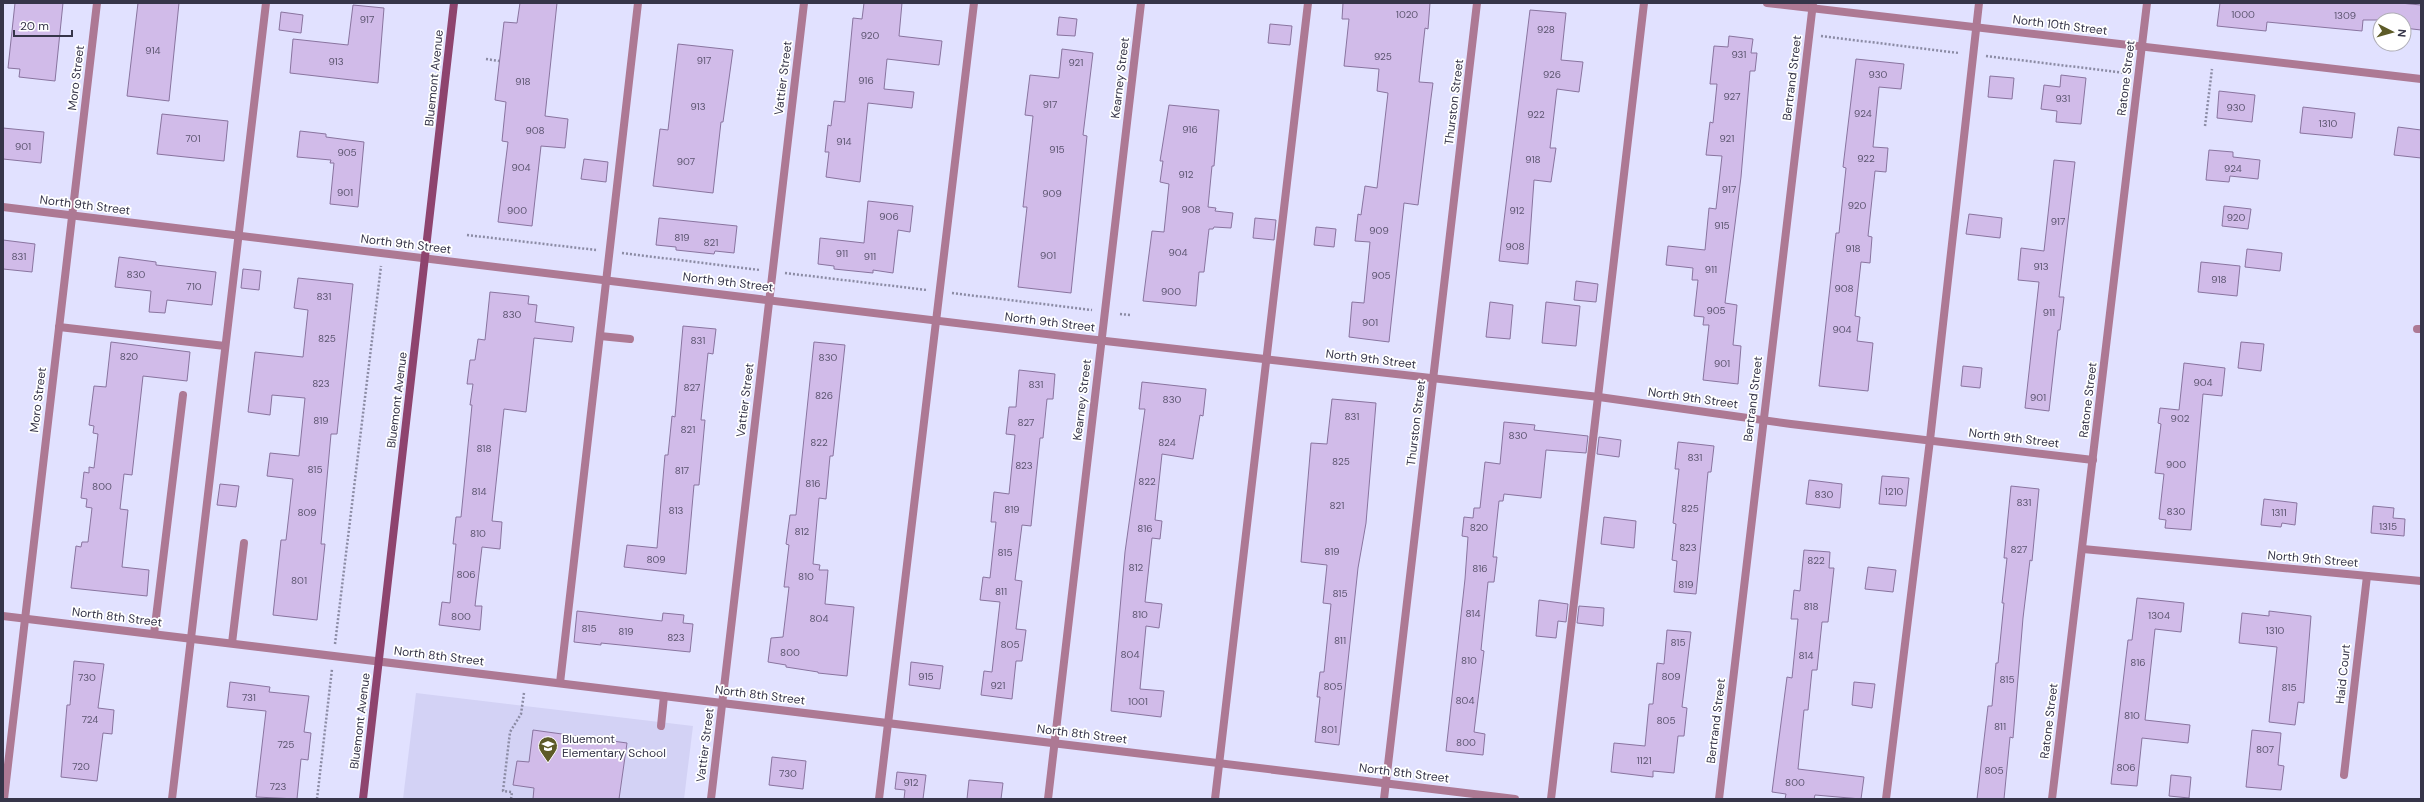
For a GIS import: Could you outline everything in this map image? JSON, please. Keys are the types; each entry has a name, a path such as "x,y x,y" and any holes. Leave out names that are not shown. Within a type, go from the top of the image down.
{"main road":[{"name":"Bluemont Avenue","path":"363,799 380,661 454,3"}],"street":[{"name":"Moro Street","path":"4,799 97,3"},
{"path":"172,799 266,3"},
{"path":"560,683 638,3"},
{"name":"Vattier Street","path":"711,799 804,3"},
{"path":"879,799 974,3"},
{"name":"Kearney Street","path":"1048,799 1141,3"},
{"path":"1215,799 1268,358 1308,3"},
{"name":"Thurston Street","path":"1384,799 1478,3"},
{"path":"1551,799 1644,3"},
{"name":"North 10th Street","path":"1767,3 1813,6 1976,28 2421,79"},
{"path":"1886,799 1930,440 1979,3"},
{"name":"Ratone Street","path":"2052,799 2147,3"},
{"name":"Bertrand Street","path":"1719,799 1813,6"},
{"name":"North 9th Street","path":"3,207 769,299 1101,341 1268,358 1433,379 1599,397 2093,460"},
{"path":"59,328 225,346"},
{"path":"600,336 630,340"},
{"path":"154,634 183,395"},
{"path":"232,643 244,543"},
{"name":"North 9th Street","path":"2083,549 2421,581"},
{"name":"Haid Court","path":"2344,775 2367,576"},
{"name":"North 8th Street","path":"3,616 1515,799"},
{"path":"661,726 664,696"}],"path":[{"path":"2205,126 2213,55"},
{"path":"486,60 499,61"},
{"path":"317,799 382,253"},
{"path":"1120,314 1130,315"},
{"path":"511,799 512,792 503,791 510,732 522,714 526,679"}],"shaded area":[{"name":"Bluemont Elementary School","path":"416,693 693,726 684,799 403,799"}],"building":[{"path":"15,3 63,3 55,81 19,77 20,69 8,68"},
{"path":"138,3 179,3 169,101 127,96"},
{"path":"520,3 557,3 545,116 568,119 565,148 541,146 532,226 498,222 508,142 502,141 506,102 495,100 504,22 517,23"},
{"path":"864,3 902,3 899,36 942,41 939,65 887,59 884,89 914,92 912,108 868,103 860,182 826,177 829,152 825,152 828,125 831,126 834,101 845,102 853,18 862,19"},
{"path":"1343,3 1430,3 1428,29 1425,28 1419,82 1433,83 1418,205 1404,203 1389,342 1349,337 1352,302 1364,303 1370,242 1355,241 1358,214 1361,215 1365,186 1377,188 1388,93 1377,91 1379,69 1344,66 1349,19 1342,19"},
{"path":"2220,3 2400,3 2421,5 2421,30 2412,29 2412,12 2372,12 2372,20 2363,20 2362,31 2267,22 2266,31 2217,26"},
{"path":"353,5 384,8 378,83 290,73 293,39 348,45"},
{"path":"1530,10 1566,13 1561,60 1583,62 1579,92 1557,89 1550,148 1556,148 1551,182 1534,180 1528,264 1499,261"},
{"path":"281,12 303,15 301,33 279,30"},
{"path":"1059,17 1077,19 1075,36 1057,35"},
{"path":"1270,24 1292,26 1290,45 1268,43"},
{"path":"1729,36 1753,39 1751,53 1757,53 1755,71 1750,71 1741,177 1725,303 1737,305 1733,345 1741,346 1738,384 1703,380 1709,325 1703,325 1704,317 1694,316 1698,280 1692,280 1693,268 1666,265 1668,246 1705,250 1709,208 1716,209 1722,156 1706,155 1710,122 1713,123 1717,84 1710,84 1714,46 1728,47"},
{"path":"678,44 733,50 723,122 721,122 713,193 653,186 660,129 668,130"},
{"path":"1062,49 1093,53 1083,135 1087,136 1071,293 1018,287 1027,207 1023,207 1033,116 1025,115 1030,75 1059,78"},
{"path":"1856,59 1904,64 1901,89 1879,87 1873,147 1888,148 1886,172 1875,171 1868,236 1872,237 1870,263 1861,262 1855,316 1860,317 1857,341 1873,343 1868,391 1819,386 1836,233 1839,233 1846,168 1843,167"},
{"path":"2061,75 2086,78 2081,124 2056,122 2057,111 2041,109 2044,85 2060,87"},
{"path":"1990,76 2014,78 2012,99 1988,97"},
{"path":"2219,91 2255,95 2252,122 2217,118"},
{"path":"1169,105 1219,110 1214,166 1212,166 1208,207 1216,208 1215,211 1233,213 1231,228 1214,227 1213,229 1209,229 1204,272 1199,272 1196,306 1143,301 1152,231 1164,232 1169,184 1160,182 1163,161 1160,161"},
{"path":"2303,107 2355,113 2352,138 2300,133"},
{"path":"162,114 228,121 224,161 157,154"},
{"path":"2398,127 2421,130 2421,158 2394,155"},
{"path":"3,128 44,132 41,163 3,159"},
{"path":"300,131 326,134 326,137 364,142 358,207 330,204 334,163 330,163 331,160 297,157"},
{"path":"2209,150 2233,152 2233,157 2260,160 2258,179 2230,176 2229,182 2206,180"},
{"path":"584,159 608,162 606,182 581,179"},
{"path":"2054,160 2075,162 2059,297 2064,297 2060,330 2058,330 2049,411 2025,408 2039,282 2018,280 2021,248 2044,251"},
{"path":"868,201 913,206 910,232 898,230 893,273 873,270 873,273 834,269 834,266 818,264 820,238 864,243"},
{"path":"2224,206 2251,209 2248,229 2222,226"},
{"path":"1969,214 2002,218 2000,238 1966,234"},
{"path":"659,218 737,226 734,253 715,251 714,254 676,250 676,247 656,245"},
{"path":"1255,218 1276,220 1274,240 1253,238"},
{"path":"1316,227 1336,229 1334,247 1314,245"},
{"path":"3,240 35,244 32,272 3,269"},
{"path":"2247,249 2282,253 2280,271 2245,267"},
{"path":"119,257 156,262 156,265 216,272 212,305 167,300 165,313 149,312 151,291 115,287"},
{"path":"2201,262 2240,266 2237,296 2198,292"},
{"path":"243,269 261,271 259,290 241,288"},
{"path":"298,278 353,284 337,434 331,434 321,544 325,544 317,620 273,615 281,540 286,540 293,479 267,476 270,453 299,456 305,398 272,395 270,415 248,412 255,352 303,357 308,310 294,308"},
{"path":"1576,281 1598,284 1596,302 1574,300"},
{"path":"490,292 529,296 528,304 537,305 535,322 574,327 572,342 534,338 526,412 504,409 492,521 502,522 500,549 482,547 475,606 482,606 480,630 439,625 442,602 450,603 456,544 453,544 456,517 461,517 472,405 470,405 473,384 467,384 470,360 475,360 478,339 485,340"},
{"path":"1490,302 1513,305 1510,339 1486,337"},
{"path":"1546,302 1580,306 1576,346 1542,343"},
{"path":"683,326 716,329 713,354 708,353 701,420 705,420 699,485 694,485 686,574 624,567 627,545 657,548 665,455 668,455 672,416 675,417"},
{"path":"111,342 190,352 187,381 143,376 132,475 124,474 120,509 128,510 122,567 149,570 147,596 71,588 76,546 81,547 82,542 88,542 92,508 86,507 87,499 81,498 84,472 89,473 89,467 94,468 98,434 93,433 94,426 89,425 94,386 106,387"},
{"path":"814,342 845,345 833,456 830,456 826,499 819,498 813,564 820,565 819,570 828,570 825,604 854,607 847,676 818,673 768,662 771,638 783,637 789,587 784,587 789,545 786,544 790,515 796,515"},
{"path":"2241,342 2264,344 2261,371 2238,368"},
{"path":"2184,363 2225,368 2222,396 2203,394 2191,530 2165,528 2166,520 2159,519 2164,474 2155,473 2161,424 2158,423 2160,408 2179,410"},
{"path":"1963,366 1982,368 1980,388 1961,386"},
{"path":"1019,370 1055,374 1053,399 1047,399 1043,438 1040,438 1031,526 1022,525 1015,580 1022,581 1016,629 1026,630 1022,661 1016,661 1012,699 981,695 984,671 992,672 1000,602 980,600 983,577 990,578 996,522 991,522 994,492 1009,494 1015,435 1006,434 1009,407 1016,407"},
{"path":"1142,382 1206,389 1203,416 1200,415 1193,459 1162,454 1155,520 1162,521 1160,539 1152,538 1145,602 1162,604 1159,628 1146,626 1140,689 1164,691 1161,717 1111,711 1125,552 1145,409 1139,409"},
{"path":"1332,399 1376,403 1366,523 1358,568 1339,745 1315,742 1320,697 1317,697 1320,672 1324,672 1331,604 1323,603 1327,565 1301,562 1311,443 1327,444"},
{"path":"1504,422 1535,425 1534,430 1588,436 1586,453 1546,450 1541,498 1504,494 1503,501 1499,501 1493,557 1497,557 1494,582 1488,582 1481,650 1484,651 1474,732 1485,734 1483,755 1446,751 1465,579 1468,537 1462,536 1464,517 1473,518 1474,508 1480,508 1485,462 1500,464"},
{"path":"1599,437 1621,440 1619,457 1597,454"},
{"path":"1678,442 1714,446 1711,472 1708,472 1696,594 1674,592 1677,561 1672,560 1676,524 1673,523 1679,469 1675,469"},
{"path":"1882,476 1909,478 1906,506 1879,504"},
{"path":"1809,480 1842,484 1840,508 1806,504"},
{"path":"220,484 239,486 236,507 217,505"},
{"path":"2011,486 2039,489 2032,561 2030,560 2023,618 2013,738 2010,737 2004,799 1977,799 1988,706 1992,706 1996,663 1998,663 2007,558 2004,558"},
{"path":"2264,499 2297,503 2295,525 2282,523 2281,527 2261,525"},
{"path":"2373,506 2394,508 2393,518 2405,519 2404,536 2371,533"},
{"path":"1604,517 1636,521 1634,548 1601,544"},
{"path":"1804,550 1830,552 1829,568 1834,568 1828,622 1822,622 1817,670 1812,670 1808,710 1804,710 1798,769 1864,777 1861,799 1815,795 1814,799 1785,799 1786,794 1772,792 1787,677 1792,678 1798,619 1791,619 1794,590 1800,591"},
{"path":"1868,567 1896,570 1893,592 1865,589"},
{"path":"2137,598 2184,603 2181,632 2155,629 2145,720 2190,725 2188,743 2142,738 2137,786 2111,784 2128,640 2132,640"},
{"path":"1539,600 1568,604 1566,622 1558,621 1556,638 1536,636"},
{"path":"1579,606 1604,608 1603,626 1577,623"},
{"path":"577,611 662,621 663,613 684,615 683,623 693,624 690,652 601,643 601,645 574,642"},
{"path":"2269,611 2311,616 2304,703 2298,702 2295,725 2269,722 2277,647 2239,643 2242,613 2269,616"},
{"path":"1667,630 1691,632 1682,707 1687,708 1684,736 1678,736 1674,773 1653,771 1653,777 1611,772 1614,743 1645,746 1649,704 1653,704 1657,663 1664,664"},
{"path":"74,661 104,664 98,708 114,710 112,734 103,733 97,781 61,777 67,705 70,705"},
{"path":"911,662 943,666 940,689 909,685"},
{"path":"230,682 270,687 269,692 309,696 304,732 311,733 308,760 301,759 297,799 256,797 266,711 227,707"},
{"path":"1854,682 1875,684 1872,708 1852,705"},
{"path":"533,730 627,743 619,799 533,799 534,788 513,785 517,761 529,762"},
{"path":"2252,730 2281,733 2278,765 2284,766 2281,790 2246,787"},
{"path":"772,757 806,761 803,789 769,785"},
{"path":"897,772 926,775 923,799 904,799 905,790 895,789"},
{"path":"2171,775 2191,777 2189,798 2169,796"},
{"path":"969,780 1003,783 1001,799 967,799"}],"place":[{"name":"Bluemont Elementary School","path":"548,763"}]}
